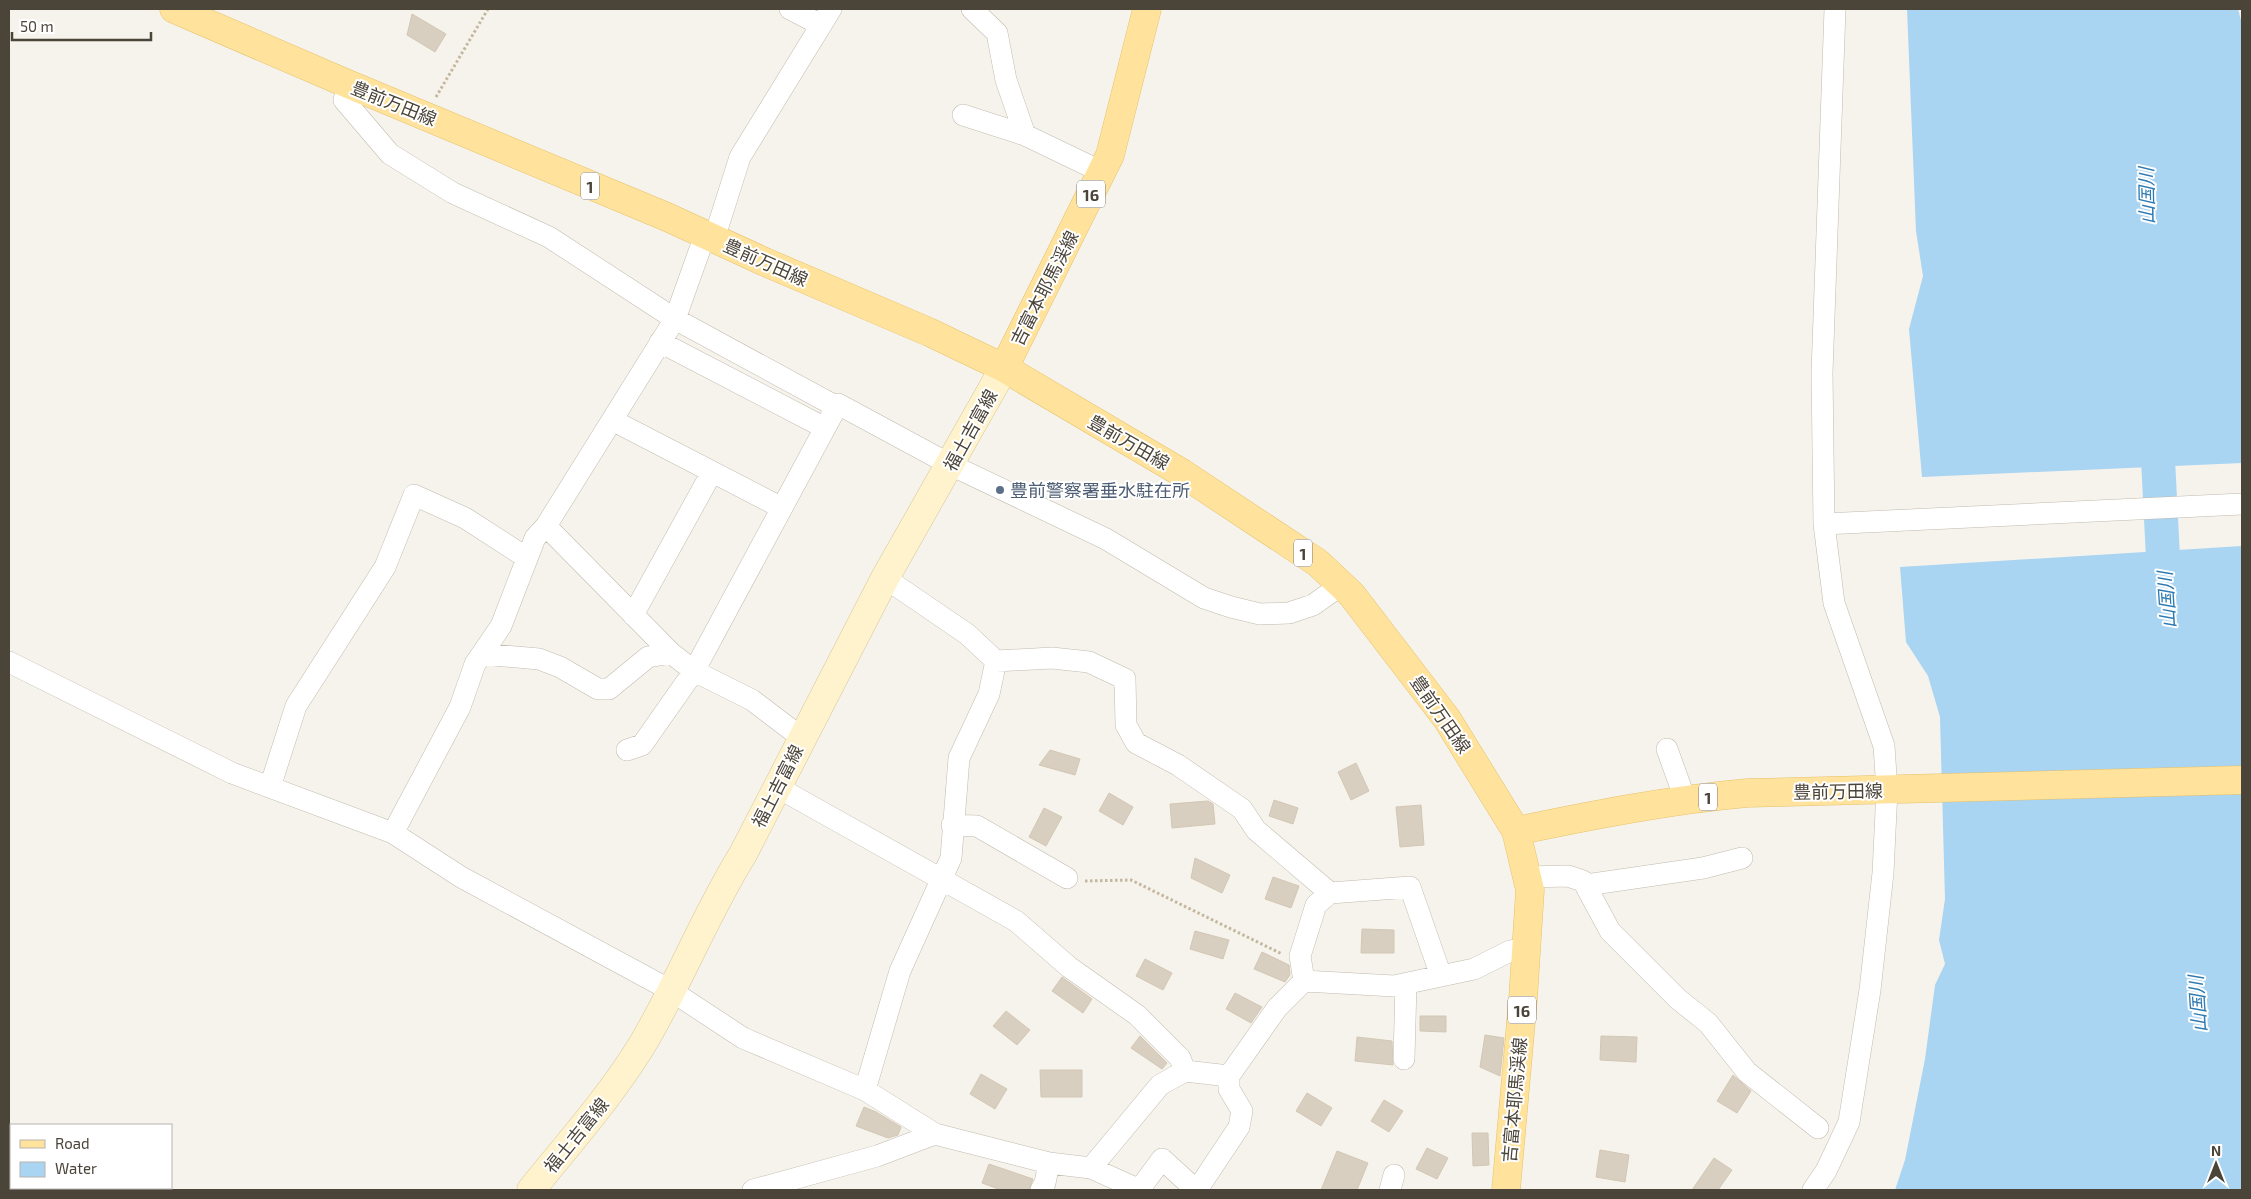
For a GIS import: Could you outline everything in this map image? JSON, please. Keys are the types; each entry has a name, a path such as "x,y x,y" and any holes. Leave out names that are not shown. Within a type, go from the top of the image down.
{"main road":[{"name":"豊前万田線","path":"174,9 929,332 1004,368 1182,473 1318,563 1352,595 1447,720 1497,797 1516,831 1616,810 1685,799 1747,793 2242,780"},
{"name":"吉富本耶馬渓線","path":"1004,368 1110,155 1148,9"},
{"name":"福土吉富線","path":"531,1190 612,1091 642,1044 720,891 743,854 885,578 951,465 1004,368"},
{"name":"吉富本耶馬渓線","path":"1506,1190 1530,890 1516,831"}],"street":[{"path":"393,833 460,707 475,664 501,626 534,538 546,526 675,319 740,157 826,17 790,9"},
{"path":"972,9 997,33 1006,80 1025,136"},
{"path":"1813,1190 1826,1172 1849,1122 1870,990 1894,790 1884,746 1834,603 1824,524 1822,373 1835,9"},
{"path":"348,84 344,100 390,154 453,192 549,237 675,319 837,407"},
{"path":"963,115 1025,136 1102,172"},
{"path":"660,342 825,428"},
{"path":"627,750 642,745 694,671 838,404 951,465 1106,539 1204,598 1231,608 1260,614 1289,613 1313,605 1341,585"},
{"path":"612,420 782,508"},
{"path":"633,615 712,472"},
{"path":"270,787 296,706 385,567 414,495 466,518 527,558"},
{"path":"1824,524 2242,504"},
{"path":"546,526 671,653 694,671 752,700 802,738"},
{"path":"885,578 967,634 996,660 1052,658 1089,662 1125,679 1126,725 1136,743 1178,764 1242,809 1256,830 1330,892"},
{"path":"482,654 539,659 560,667 598,689 609,689 648,658 671,653"},
{"path":"865,1090 900,971 951,858 952,825 959,758 989,694 996,660"},
{"path":"9,662 232,772 393,833 461,877 670,990 743,1038 865,1090 935,1134 1049,1163 1091,1168 1139,1190 1162,1159 1196,1190 1239,1127 1242,1111 1229,1089 1229,1076 1302,972 1300,956 1316,905 1330,892 1410,887 1442,976"},
{"path":"1667,749 1685,799"},
{"path":"777,787 1016,921 1068,967 1137,1015 1180,1058 1185,1071"},
{"path":"952,825 977,826 1068,878"},
{"path":"1586,885 1703,868 1742,858"},
{"path":"1526,877 1568,876 1584,881 1610,932 1678,999 1708,1023 1747,1072 1818,1128"},
{"path":"1302,972 1394,986 1474,969 1510,951 1526,949"},
{"path":"1404,1059 1406,984"},
{"path":"1091,1168 1160,1085 1185,1071 1229,1076"},
{"path":"754,1190 811,1182 935,1134"},
{"path":"1042,1190 1049,1163"}],"path":[{"path":"425,116 488,9"},
{"path":"1068,878 1081,880 1131,880 1302,972"}],"water":[{"path":"1907,9 2238,9 2242,24 2242,463 1922,477 1909,329 1923,276 1916,231"},
{"path":"2242,546 2242,1190 1895,1190 1905,1160 1925,1059 1935,985 1945,964 1939,940 1945,899 1940,717 1928,676 1906,642 1900,567"}],"building":[{"path":"412,14 446,34 435,52 407,35"},
{"path":"1050,750 1080,759 1075,775 1039,765"},
{"path":"1356,763 1369,791 1351,800 1338,772"},
{"path":"1109,793 1133,807 1123,825 1099,811"},
{"path":"1274,800 1298,808 1293,824 1269,816"},
{"path":"1208,801 1213,804 1215,824 1172,828 1170,804"},
{"path":"1421,805 1424,845 1400,847 1396,807"},
{"path":"1044,808 1062,817 1046,846 1029,837"},
{"path":"1195,858 1230,875 1222,893 1191,878"},
{"path":"1273,877 1299,886 1291,908 1265,899"},
{"path":"1362,929 1394,930 1394,953 1361,953"},
{"path":"1195,931 1229,940 1223,959 1190,949"},
{"path":"1262,952 1289,965 1290,975 1285,982 1254,969"},
{"path":"1145,959 1172,973 1163,990 1136,976"},
{"path":"1062,977 1092,999 1083,1013 1052,991"},
{"path":"1235,993 1262,1007 1251,1023 1226,1009"},
{"path":"1006,1011 1030,1030 1017,1045 993,1026"},
{"path":"1420,1016 1446,1016 1446,1032 1420,1031"},
{"path":"1485,1035 1504,1038 1500,1076 1480,1067"},
{"path":"1140,1036 1167,1063 1162,1069 1131,1048"},
{"path":"1601,1036 1637,1037 1636,1062 1600,1060"},
{"path":"1357,1037 1392,1041 1393,1065 1355,1061"},
{"path":"1040,1070 1082,1070 1082,1097 1041,1097"},
{"path":"981,1074 1007,1089 995,1109 970,1094"},
{"path":"1733,1075 1751,1091 1737,1113 1717,1101"},
{"path":"1307,1093 1332,1108 1321,1126 1296,1111"},
{"path":"1384,1100 1403,1111 1389,1132 1371,1121"},
{"path":"864,1107 901,1127 898,1135 888,1138 856,1126"},
{"path":"1472,1133 1488,1133 1489,1165 1473,1166"},
{"path":"1427,1148 1448,1158 1437,1179 1416,1169"},
{"path":"1600,1150 1629,1155 1625,1182 1596,1177"},
{"path":"1337,1151 1368,1163 1357,1190 1321,1190"},
{"path":"1714,1158 1732,1170 1718,1190 1692,1190"},
{"path":"989,1164 1033,1179 1029,1190 1001,1190 982,1183"}],"waterway":[{"name":"山国川","path":"2156,420 2165,597"}],"place":[{"name":"豊前警察署垂水駐在所","path":"1000,490"}]}
